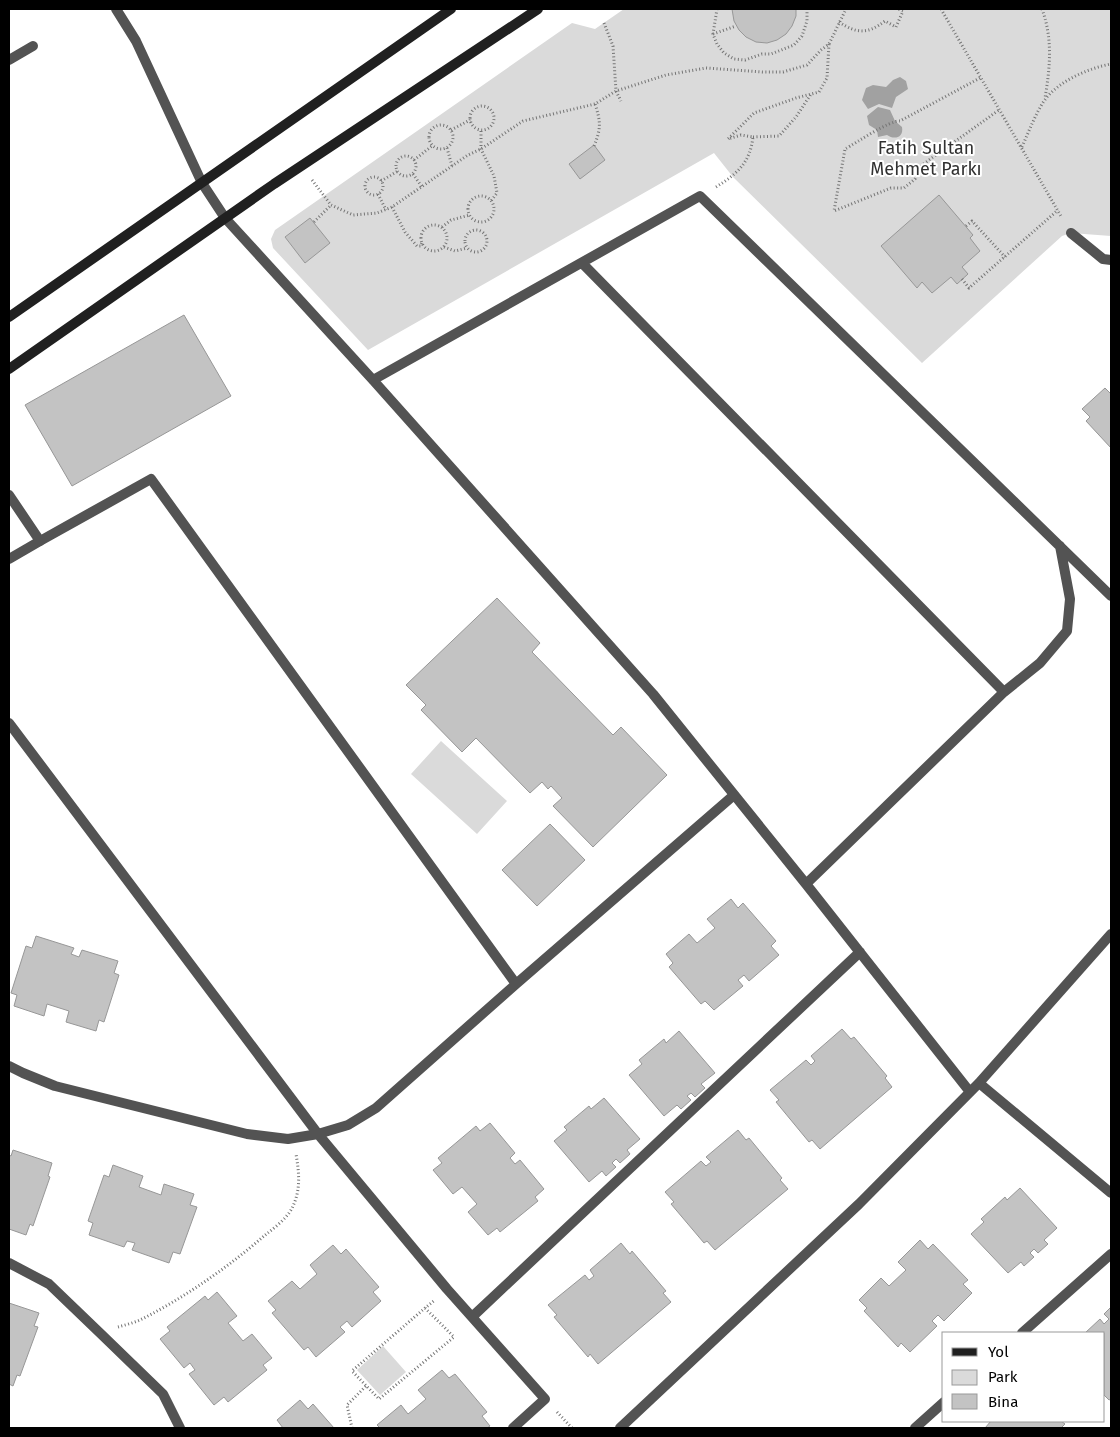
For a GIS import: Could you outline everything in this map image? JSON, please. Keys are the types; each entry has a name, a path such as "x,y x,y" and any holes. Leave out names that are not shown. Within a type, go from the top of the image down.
{"main road":[{"path":"9,317 451,9"},
{"path":"9,369 225,218 538,9"}],"street":[{"path":"116,9 136,41 202,183 225,218 373,380 653,694 970,1092"},
{"path":"9,60 33,46"},
{"path":"373,380 700,196 1111,596"},
{"path":"1071,233 1103,259 1111,260"},
{"path":"582,263 1004,692"},
{"path":"9,559 151,479 516,984"},
{"path":"9,495 40,541"},
{"path":"806,884 1004,692 1040,663 1067,631 1070,599 1060,546"},
{"path":"9,723 318,1134 447,1290 545,1399 514,1428"},
{"path":"9,1066 23,1074 55,1086 247,1134 288,1139 318,1134 348,1124 376,1108 734,796"},
{"path":"620,1428 859,1204 980,1083 1111,934"},
{"path":"472,1317 860,952"},
{"path":"980,1083 1111,1193"},
{"path":"1023,1332 1111,1254"},
{"path":"9,1263 49,1284 164,1394 180,1428"},
{"path":"914,1428 942,1404"}],"path":[{"path":"717,9 713,34 717,44 724,53 734,59 745,60 762,54 771,54 794,45 802,36 807,20 807,9"},
{"path":"841,9 843,15"},
{"path":"811,94 796,117 780,136 752,137 741,135 728,139 754,113 768,107 811,94 819,92 827,78 829,44 838,22 846,9"},
{"path":"838,22 852,30 865,31 875,29 885,21 896,27 903,11 898,9"},
{"path":"941,9 1071,233"},
{"path":"1022,147 1045,99 1050,66 1048,24 1042,9"},
{"path":"604,23 613,46 616,91 621,101"},
{"path":"713,34 736,26"},
{"path":"302,166 331,205 352,215 377,213 392,207 468,155 481,149 523,121 595,104 616,91 666,75 706,68 783,72 807,65 829,44"},
{"path":"1045,99 1066,81 1087,70 1111,64"},
{"path":"980,78 900,121 895,121 845,149 834,211 891,188 904,188 915,179 922,165 999,110"},
{"path":"594,146 600,131 599,116 595,104"},
{"path":"482,106 489,109 494,115 494,123 489,128 481,131 474,127 470,120 472,112 482,106"},
{"path":"451,130 470,120"},
{"path":"447,148 440,149 432,146 429,139 430,131 433,128 440,125 451,130 453,138 447,148 452,166"},
{"path":"481,131 481,149 494,176 497,193 491,201"},
{"path":"700,196 733,177 741,168 752,148 752,137"},
{"path":"414,160 432,146"},
{"path":"408,157 414,160 416,166 412,174 403,175 398,171 397,165 400,159 408,157"},
{"path":"381,181 398,171"},
{"path":"412,174 422,187"},
{"path":"371,177 377,177 381,181 382,190 378,194 372,195 366,192 365,183 371,177"},
{"path":"378,194 386,210"},
{"path":"485,196 491,201 494,209 488,219 480,221 470,215 469,206 473,199 485,196"},
{"path":"314,222 331,205"},
{"path":"392,207 406,232 417,246 421,246 422,243"},
{"path":"962,279 969,288 1058,210"},
{"path":"442,227 451,220 470,215"},
{"path":"480,221 480,230 487,238 484,249 473,252 467,248 464,242 466,234 472,230 480,230"},
{"path":"966,226 972,221 1005,257"},
{"path":"444,247 447,234 442,227 434,225 426,228 422,235 422,243 428,249 444,247 455,251 467,248"},
{"path":"100,1333 139,1320 188,1292 247,1251 277,1225 293,1208 299,1190 299,1173 293,1138"},
{"path":"425,1308 454,1337 378,1399 352,1371 425,1308 447,1290"},
{"path":"352,1428 347,1405 366,1386"}],"green space":[{"name":"Fatih Sultan Mehmet Parkı","path":"624,9 1111,9 1111,236 1071,233 1062,236 922,363 733,177 714,153 368,350 273,248 271,239 275,230 572,23 595,29"},
{"path":"441,741 507,801 477,834 411,774"},
{"path":"383,1346 406,1372 380,1395 357,1370"}],"shaded area":[{"path":"900,77 906,81 908,89 896,97 892,108 879,104 868,109 862,100 866,88 873,85 886,87 893,80"},
{"path":"878,107 890,110 895,121 902,127 900,136 895,138 887,135 878,137 877,130 869,125 867,116"}],"building":[{"path":"732,9 796,9 796,16 786,34 777,40 767,43 756,42 746,37 739,30 734,21"},
{"path":"594,145 605,160 580,179 569,164"},
{"path":"939,195 973,235 970,238 980,251 962,267 968,274 957,284 951,277 932,293 922,282 917,288 881,246"},
{"path":"310,218 330,243 305,263 285,237"},
{"path":"184,315 231,396 72,486 25,405"},
{"path":"1105,388 1111,394 1111,448 1086,421 1090,417 1082,409"},
{"path":"497,598 540,643 532,652 613,735 621,727 667,775 593,847 553,806 562,798 551,786 548,789 542,782 530,793 476,738 462,752 421,710 426,705 406,685"},
{"path":"550,824 585,860 537,906 502,870"},
{"path":"731,899 738,908 743,903 776,941 771,946 779,955 749,981 744,975 738,980 743,986 714,1010 705,1001 701,1004 669,967 673,963 666,954 689,934 697,943 715,928 707,919"},
{"path":"36,936 74,948 71,954 79,957 82,950 118,961 114,973 119,975 104,1022 99,1020 96,1031 66,1022 69,1011 47,1004 44,1016 14,1006 17,995 11,993 26,946 32,948"},
{"path":"842,1029 851,1039 854,1037 887,1076 885,1078 892,1087 820,1149 812,1140 809,1142 776,1102 779,1100 770,1090 806,1060 811,1065 815,1061 811,1056"},
{"path":"679,1031 715,1073 701,1084 705,1088 695,1097 691,1093 687,1096 691,1100 681,1109 677,1105 664,1116 629,1075 642,1064 639,1060 664,1039 666,1043"},
{"path":"604,1098 640,1139 627,1150 630,1154 620,1163 616,1159 612,1163 616,1167 606,1176 602,1171 589,1182 554,1141 567,1130 564,1127 589,1106 591,1109"},
{"path":"490,1123 515,1153 510,1158 515,1164 520,1160 544,1189 535,1197 538,1201 500,1232 497,1228 488,1235 468,1212 477,1204 462,1187 453,1194 433,1170 442,1163 438,1158 476,1126 480,1131"},
{"path":"738,1130 746,1140 749,1138 782,1178 780,1180 788,1189 715,1250 707,1241 704,1243 671,1204 674,1202 665,1192 701,1161 706,1166 711,1162 706,1157"},
{"path":"13,1150 52,1163 48,1176 50,1177 33,1226 30,1224 26,1235 9,1229 9,1155 11,1156"},
{"path":"113,1165 143,1176 139,1187 161,1195 164,1184 194,1194 190,1205 197,1207 180,1254 173,1252 169,1263 132,1250 135,1243 127,1241 124,1247 89,1235 93,1223 88,1221 104,1175 109,1177"},
{"path":"1020,1188 1057,1228 1044,1240 1048,1244 1038,1253 1034,1249 1030,1253 1034,1257 1024,1266 1021,1262 1008,1273 971,1234 984,1222 981,1219 1005,1197 1007,1200"},
{"path":"920,1240 928,1249 933,1244 968,1280 963,1284 972,1293 944,1321 938,1315 932,1321 937,1326 910,1352 901,1343 898,1347 864,1311 867,1308 859,1300 881,1278 889,1286 906,1270 898,1262"},
{"path":"621,1243 630,1254 632,1251 666,1291 663,1293 671,1302 598,1364 590,1354 588,1357 554,1317 557,1315 548,1305 585,1275 589,1280 594,1276 590,1270"},
{"path":"333,1245 341,1254 346,1249 379,1287 373,1292 381,1301 352,1327 347,1321 340,1327 345,1332 316,1357 308,1347 304,1350 272,1313 276,1310 268,1301 292,1281 300,1289 317,1274 310,1265"},
{"path":"217,1292 237,1316 228,1323 243,1341 252,1334 272,1358 263,1365 267,1370 228,1402 224,1397 214,1405 189,1374 195,1370 190,1363 184,1368 160,1339 170,1331 167,1327 205,1296 208,1300"},
{"path":"9,1303 39,1313 34,1326 38,1327 20,1376 17,1375 13,1386 9,1384"},
{"path":"1111,1307 1111,1399 1109,1400 1105,1396 1105,1332 1086,1332 1100,1319 1104,1324 1109,1319 1104,1314"},
{"path":"442,1370 449,1378 455,1374 487,1412 482,1416 490,1426 487,1428 380,1428 377,1425 401,1405 408,1414 426,1399 418,1390"},
{"path":"300,1400 308,1409 313,1404 334,1428 283,1428 277,1420"},
{"path":"990,1422 1062,1422 1065,1424 1061,1428 985,1428"}]}
